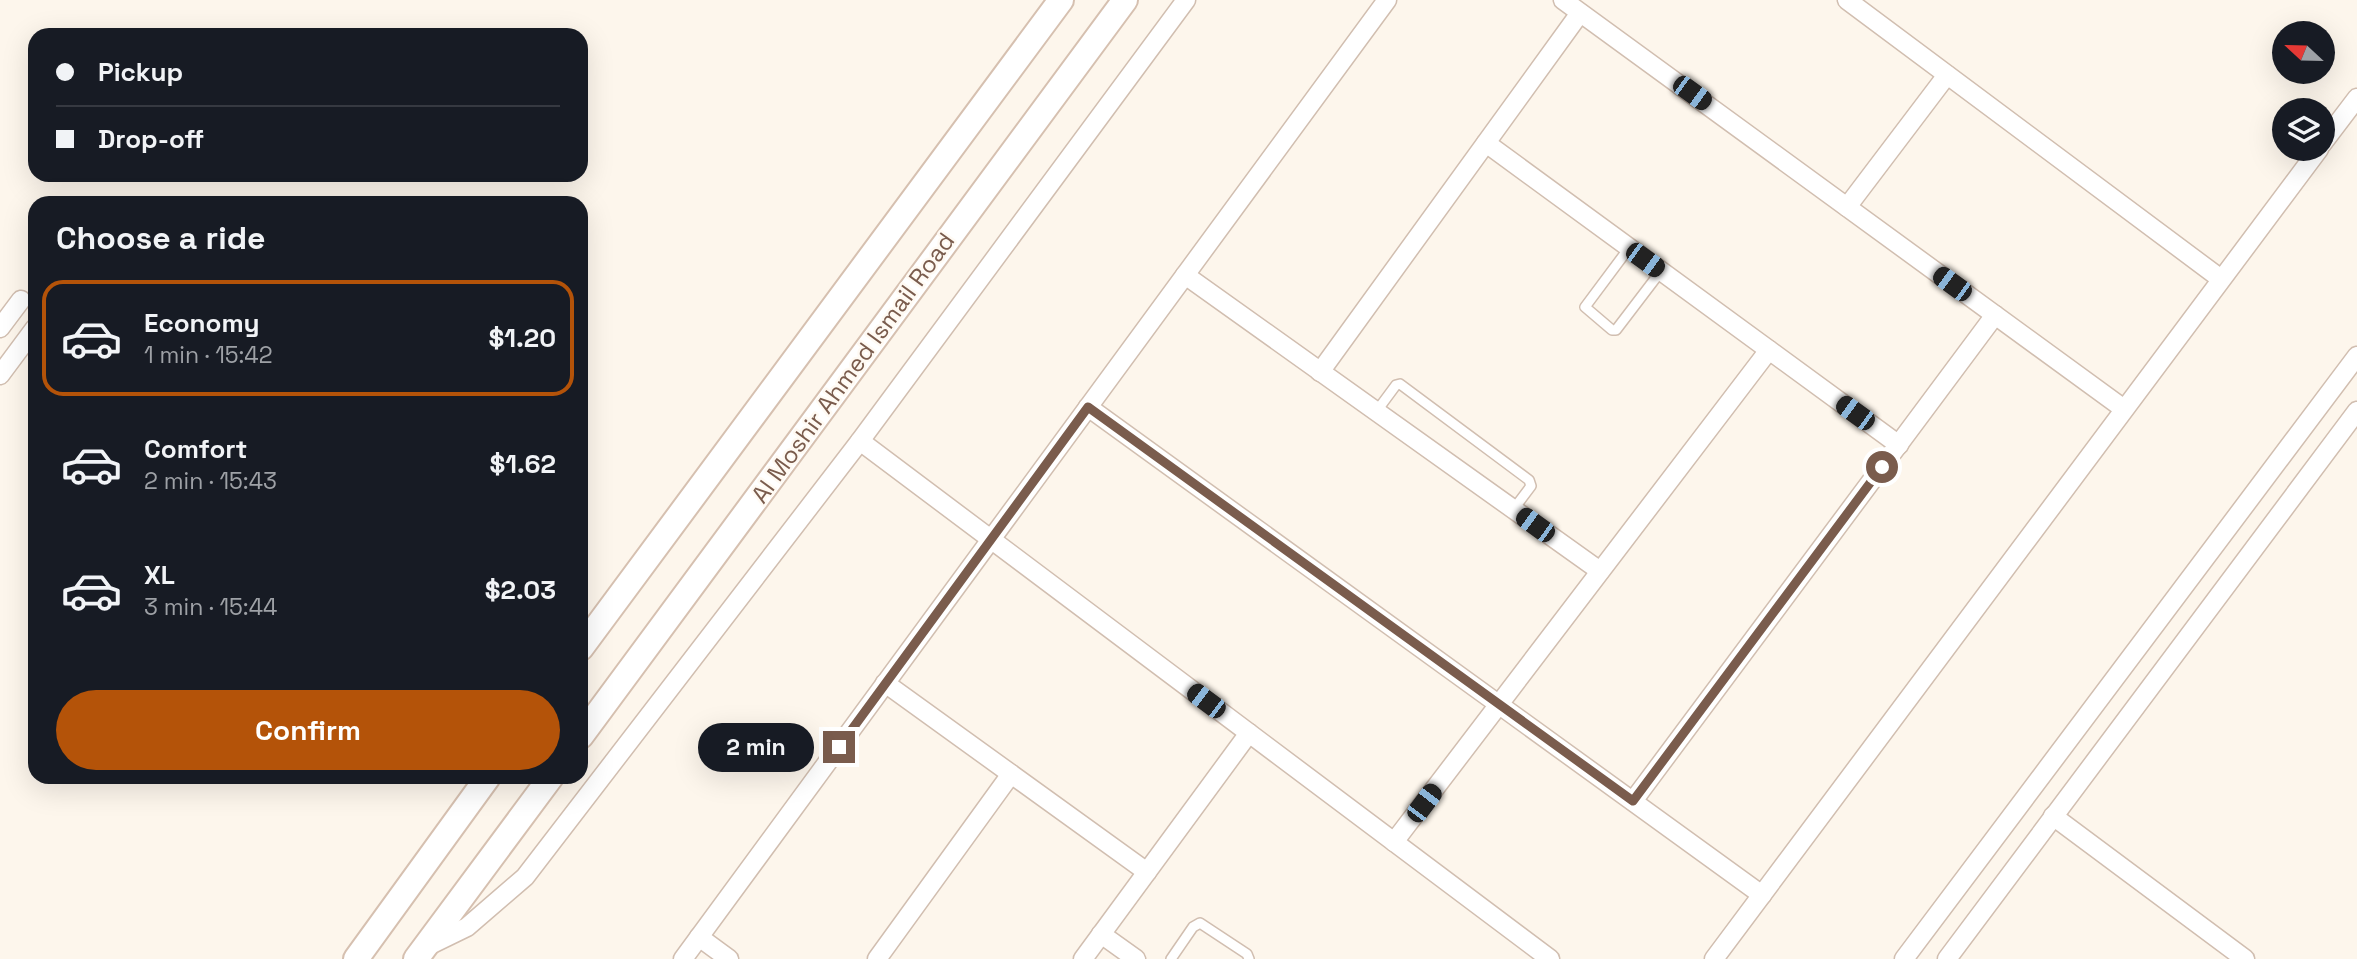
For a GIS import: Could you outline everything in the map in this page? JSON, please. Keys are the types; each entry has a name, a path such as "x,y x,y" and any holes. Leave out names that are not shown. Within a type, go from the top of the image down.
{"street":[{"name":"Al Moshir Ahmed Ismail Road","path":"588,639 1061,0"},
{"name":"Al Moshir Ahmed Ismail Road","path":"588,727 1125,0"},
{"path":"421,953 467,927 525,877 860,441 1186,0"},
{"path":"683,959 1387,0"},
{"path":"1563,0 2124,409"},
{"path":"1847,0 2221,279"},
{"path":"1320,372 1580,13"},
{"path":"1847,207 1947,75"},
{"path":"2335,127 2357,97"},
{"path":"1486,143 1899,445"},
{"path":"1714,959 2310,161"},
{"path":"1185,275 1600,572"},
{"path":"0,328 21,300"},
{"path":"1633,801 1995,315"},
{"path":"0,375 28,337"},
{"path":"1395,842 1769,350"},
{"path":"1903,959 2357,356"},
{"path":"1088,407 1762,895"},
{"path":"1947,959 2357,411"},
{"path":"860,441 1550,959"},
{"path":"885,683 1147,872"},
{"path":"1083,959 1249,733"},
{"path":"877,959 1011,774"},
{"path":"356,959 483,784"},
{"path":"421,953 546,784"},
{"path":"2053,816 2245,959"},
{"path":"1101,934 1136,959"},
{"path":"698,937 729,959"}],"lane":[{"path":"1629,248 1584,307 1612,330 1616,330 1661,271"},
{"path":"1376,412 1396,385 1400,384 1529,480 1531,486 1513,510"},
{"path":"1171,959 1197,923 1247,954 1249,959"}],"route":[{"path":"839,747 1088,407 1633,801 1882,467"}]}
